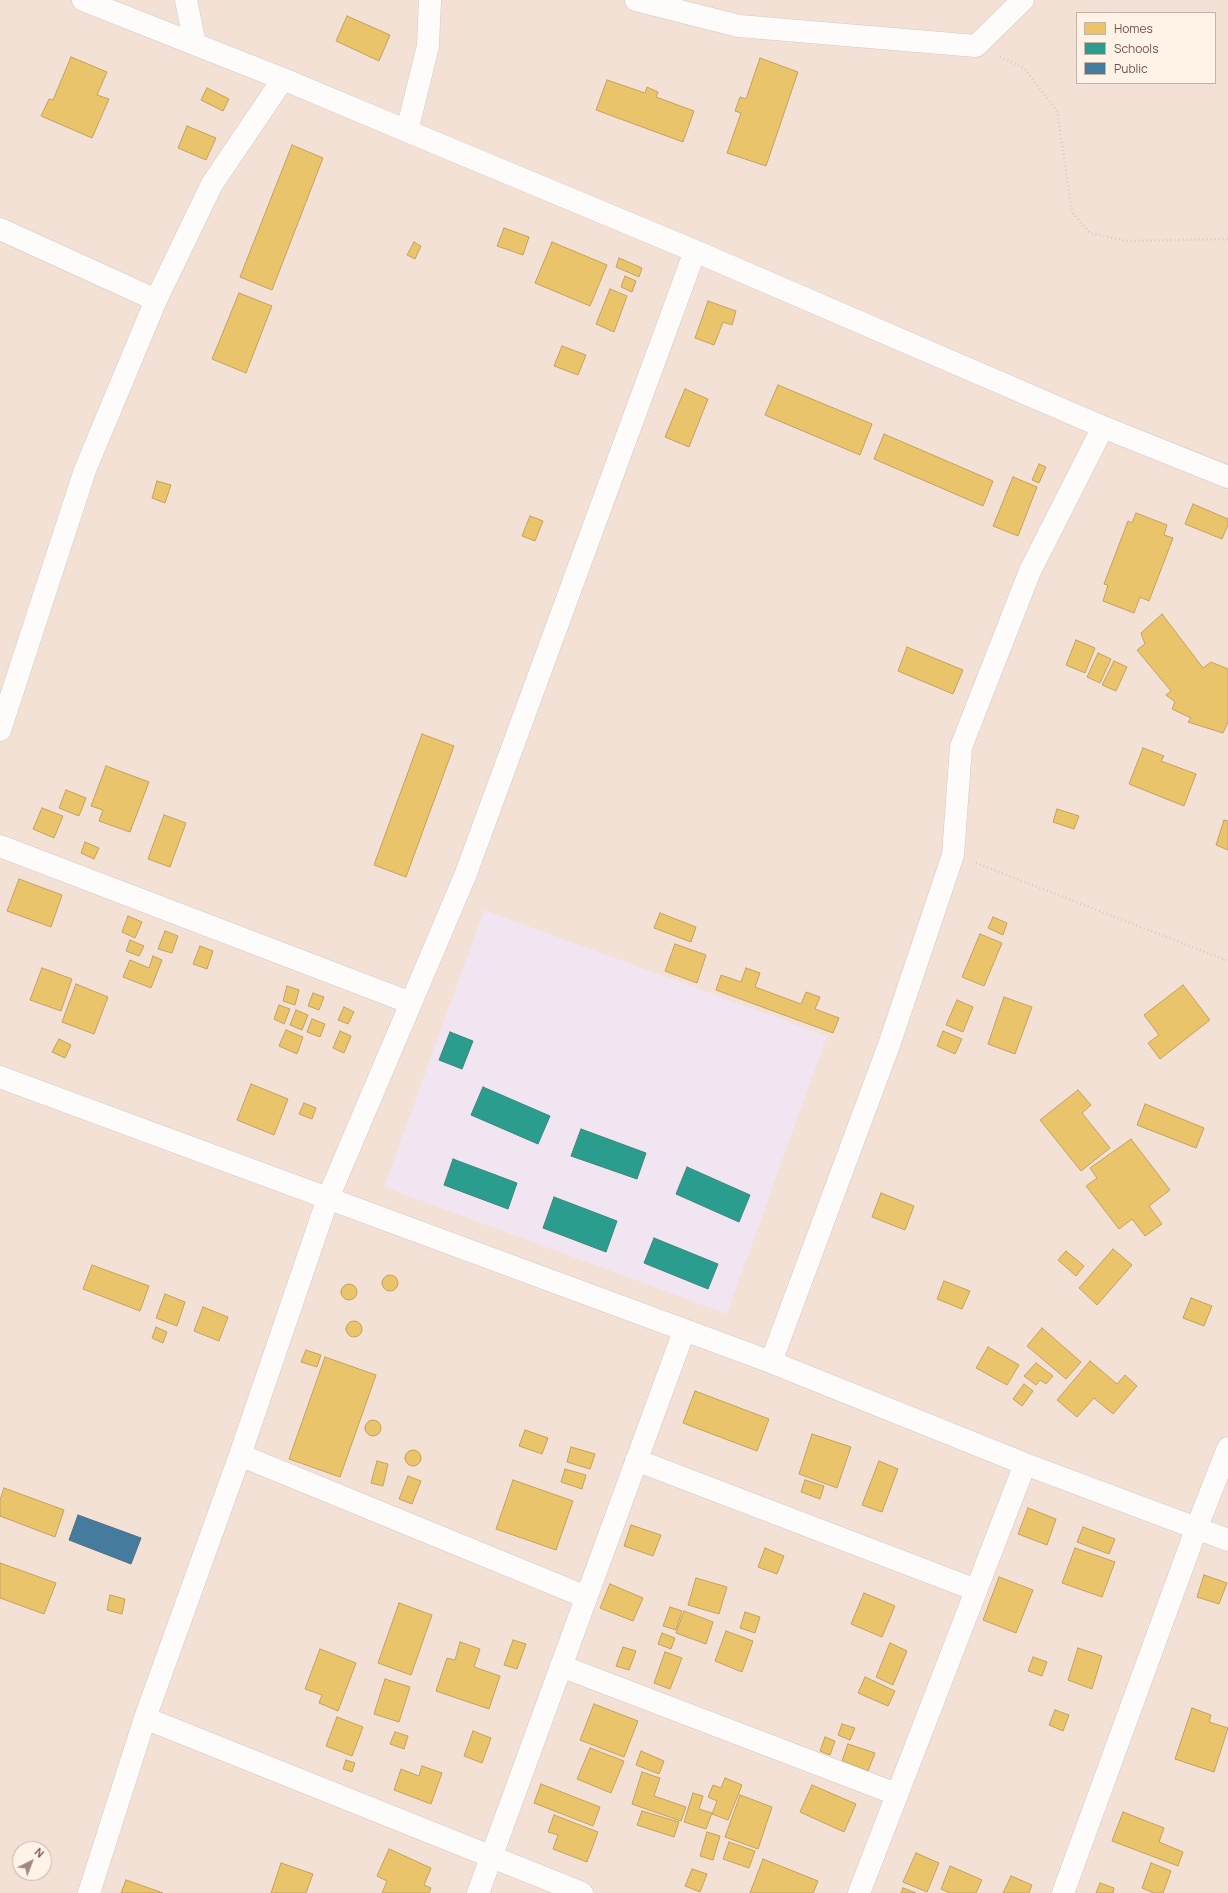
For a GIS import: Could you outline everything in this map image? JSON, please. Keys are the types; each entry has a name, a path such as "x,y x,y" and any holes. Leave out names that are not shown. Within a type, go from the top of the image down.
{"street":[{"path":"83,0 283,79 695,251 1103,427 1228,477"},
{"path":"186,0 195,44"},
{"path":"407,131 428,46 430,0"},
{"path":"636,0 739,26 976,46 1023,0"},
{"path":"0,730 85,470 156,300 212,184 283,79"},
{"path":"0,229 156,300"},
{"path":"89,1893 145,1718 240,1455 328,1198 465,876 695,251"},
{"path":"772,1362 889,1045 953,855 961,747 1030,571 1103,427"},
{"path":"0,846 411,1003"},
{"path":"0,1077 684,1331 772,1362 1025,1464 1197,1527 1228,1540"},
{"path":"478,1893 684,1331"},
{"path":"1063,1893 1197,1527 1228,1448"},
{"path":"240,1455 586,1597"},
{"path":"636,1460 976,1590"},
{"path":"858,1893 1025,1464"},
{"path":"561,1666 896,1794"},
{"path":"145,1718 582,1893"}],"path":[{"path":"976,46 1024,68 1057,111 1072,212 1090,233 1126,241 1228,239"},
{"path":"953,855 1228,961"}],"shaded area":[{"path":"0,0 1228,0 1228,1893 0,1893"},
{"path":"484,910 827,1036 727,1314 384,1187"}],"building: Homes":[{"path":"347,16 390,35 379,61 336,41"},
{"path":"71,57 107,72 97,95 109,99 92,138 41,116 49,99 53,100"},
{"path":"760,58 798,72 766,166 727,153 741,113 735,111 740,97 746,99"},
{"path":"607,80 645,93 647,87 658,92 656,97 694,111 683,142 596,110"},
{"path":"207,88 229,99 223,111 201,100"},
{"path":"187,126 216,138 206,160 178,148"},
{"path":"292,145 323,158 272,290 240,277"},
{"path":"504,228 529,237 523,255 497,246"},
{"path":"414,242 421,246 415,259 407,255"},
{"path":"552,242 607,265 590,306 535,283"},
{"path":"619,258 642,268 639,277 616,267"},
{"path":"625,276 636,281 632,292 621,287"},
{"path":"610,289 627,296 614,332 596,324"},
{"path":"239,293 272,306 246,373 212,359"},
{"path":"708,301 736,311 732,325 723,322 714,345 695,338"},
{"path":"562,346 586,355 578,375 554,366"},
{"path":"778,385 872,424 860,455 765,415"},
{"path":"685,389 708,399 689,447 665,437"},
{"path":"884,434 993,481 983,506 874,459"},
{"path":"1039,464 1046,467 1039,483 1032,480"},
{"path":"1013,477 1037,487 1018,536 993,526"},
{"path":"157,481 171,485 165,503 152,498"},
{"path":"1193,504 1228,519 1228,525 1222,539 1185,524"},
{"path":"1136,513 1167,525 1164,535 1173,538 1149,601 1140,597 1134,613 1103,601 1108,585 1104,584 1128,521 1132,523"},
{"path":"530,516 543,521 535,541 522,536"},
{"path":"1162,614 1203,668 1211,662 1228,669 1228,722 1223,733 1188,722 1191,718 1172,709 1175,702 1166,695 1171,691 1137,650 1145,644 1141,633"},
{"path":"1076,640 1095,648 1085,673 1066,665"},
{"path":"907,647 963,670 953,694 898,671"},
{"path":"1098,653 1111,659 1100,683 1087,677"},
{"path":"1114,661 1127,667 1116,691 1102,685"},
{"path":"422,734 454,746 406,877 374,865"},
{"path":"1143,748 1164,756 1161,761 1196,774 1184,806 1129,784"},
{"path":"106,766 149,782 130,832 99,821 103,810 91,806"},
{"path":"66,790 86,798 79,816 59,808"},
{"path":"42,808 63,816 54,838 33,829"},
{"path":"1057,809 1079,816 1074,829 1053,822"},
{"path":"164,815 186,823 170,867 148,859"},
{"path":"1224,820 1228,821 1228,850 1216,845"},
{"path":"85,842 99,848 94,859 81,853"},
{"path":"19,879 62,895 51,927 7,911"},
{"path":"660,913 696,927 691,942 654,928"},
{"path":"128,916 142,922 135,938 122,932"},
{"path":"993,917 1007,923 1003,935 988,928"},
{"path":"165,931 178,936 172,953 158,949"},
{"path":"980,934 1002,943 984,986 962,977"},
{"path":"130,940 144,946 139,956 126,951"},
{"path":"675,944 706,955 697,983 665,971"},
{"path":"200,946 213,951 207,969 193,964"},
{"path":"153,956 162,960 151,988 123,977 130,960 149,968"},
{"path":"42,968 72,979 61,1011 30,1000"},
{"path":"746,968 760,973 755,987 801,1004 806,992 820,997 815,1009 839,1018 833,1033 716,990 721,975 741,982"},
{"path":"76,984 108,997 94,1034 62,1022"},
{"path":"1183,985 1210,1020 1160,1059 1148,1043 1159,1035 1144,1015"},
{"path":"287,986 299,990 295,1005 283,1001"},
{"path":"313,993 324,997 319,1010 308,1006"},
{"path":"1004,997 1032,1007 1015,1054 988,1044"},
{"path":"957,1000 973,1007 963,1032 946,1025"},
{"path":"279,1005 290,1009 284,1024 274,1019"},
{"path":"344,1007 354,1012 348,1024 338,1020"},
{"path":"296,1010 308,1015 302,1030 290,1025"},
{"path":"312,1019 325,1024 320,1037 307,1032"},
{"path":"286,1030 303,1037 297,1054 279,1046"},
{"path":"340,1031 351,1036 344,1053 333,1048"},
{"path":"943,1031 962,1039 955,1054 937,1046"},
{"path":"59,1039 71,1045 65,1058 52,1052"},
{"path":"251,1084 288,1099 274,1135 237,1120"},
{"path":"1078,1090 1091,1105 1082,1113 1110,1148 1081,1171 1040,1120"},
{"path":"304,1103 316,1108 312,1119 299,1114"},
{"path":"1145,1104 1204,1128 1196,1148 1137,1125"},
{"path":"1131,1139 1170,1190 1149,1206 1162,1224 1145,1236 1132,1219 1119,1229 1086,1186 1097,1178 1090,1168"},
{"path":"881,1193 914,1206 905,1230 872,1217"},
{"path":"1113,1249 1132,1265 1097,1305 1079,1288"},
{"path":"1066,1251 1084,1266 1076,1276 1058,1260"},
{"path":"92,1265 149,1286 140,1311 83,1289"},
{"path":"390,1275 396,1277 398,1283 396,1289 390,1291 384,1289 382,1283 384,1277"},
{"path":"944,1281 970,1291 962,1309 937,1299"},
{"path":"349,1284 355,1286 357,1292 355,1298 349,1300 343,1298 341,1292 343,1286"},
{"path":"165,1294 185,1302 177,1326 156,1318"},
{"path":"1191,1298 1212,1306 1204,1326 1183,1318"},
{"path":"203,1307 228,1317 219,1341 194,1331"},
{"path":"354,1321 360,1323 362,1329 360,1335 354,1337 348,1335 346,1329 348,1323"},
{"path":"156,1327 167,1332 163,1343 152,1338"},
{"path":"1042,1328 1081,1362 1066,1379 1027,1346"},
{"path":"988,1347 1019,1365 1007,1385 976,1368"},
{"path":"306,1350 321,1355 317,1367 301,1362"},
{"path":"325,1357 376,1375 340,1477 289,1459"},
{"path":"1090,1361 1117,1384 1125,1375 1137,1386 1113,1414 1094,1398 1077,1417 1057,1400"},
{"path":"1036,1363 1053,1376 1046,1384 1040,1380 1036,1385 1024,1376"},
{"path":"1024,1384 1033,1391 1022,1406 1013,1399"},
{"path":"695,1391 769,1419 757,1451 683,1423"},
{"path":"373,1420 379,1422 381,1428 379,1434 373,1436 367,1434 365,1428 367,1422"},
{"path":"525,1430 548,1438 542,1454 519,1446"},
{"path":"812,1434 851,1447 837,1488 799,1474"},
{"path":"571,1447 595,1454 590,1469 567,1462"},
{"path":"413,1450 419,1452 421,1458 419,1464 413,1466 407,1464 405,1458 407,1452"},
{"path":"377,1461 388,1464 383,1486 371,1483"},
{"path":"879,1461 898,1469 882,1512 862,1505"},
{"path":"565,1469 586,1475 582,1489 561,1482"},
{"path":"408,1476 421,1481 412,1504 399,1499"},
{"path":"513,1480 573,1501 556,1550 496,1529"},
{"path":"805,1480 824,1486 820,1499 801,1492"},
{"path":"4,1488 64,1510 55,1537 0,1516 0,1500"},
{"path":"1028,1508 1056,1519 1047,1545 1018,1534"},
{"path":"631,1525 661,1535 653,1556 624,1546"},
{"path":"1083,1527 1115,1539 1109,1554 1077,1542"},
{"path":"765,1548 784,1556 777,1574 758,1567"},
{"path":"1075,1548 1115,1562 1102,1597 1062,1583"},
{"path":"0,1563 56,1583 44,1614 0,1598"},
{"path":"1204,1575 1227,1583 1219,1604 1197,1597"},
{"path":"999,1577 1033,1590 1016,1633 983,1620"},
{"path":"696,1578 727,1587 719,1614 688,1605"},
{"path":"610,1584 643,1598 633,1621 600,1608"},
{"path":"864,1593 895,1606 882,1637 851,1624"},
{"path":"110,1595 125,1599 122,1614 107,1610"},
{"path":"399,1603 432,1615 411,1675 378,1663"},
{"path":"670,1607 682,1611 676,1630 663,1626"},
{"path":"684,1611 713,1622 706,1644 676,1633"},
{"path":"745,1612 760,1617 755,1633 740,1628"},
{"path":"726,1631 753,1641 742,1672 715,1661"},
{"path":"662,1633 675,1638 671,1649 658,1644"},
{"path":"513,1640 526,1644 517,1669 504,1665"},
{"path":"460,1642 480,1649 474,1667 500,1676 489,1709 436,1691 447,1658 455,1660"},
{"path":"890,1643 907,1651 893,1685 876,1677"},
{"path":"623,1647 636,1651 629,1670 616,1666"},
{"path":"1078,1648 1102,1656 1092,1689 1068,1680"},
{"path":"320,1649 356,1663 338,1711 319,1703 322,1695 305,1689"},
{"path":"665,1652 682,1658 670,1689 654,1683"},
{"path":"1033,1657 1047,1662 1042,1676 1028,1671"},
{"path":"865,1677 895,1691 888,1706 858,1693"},
{"path":"385,1679 410,1687 399,1722 374,1714"},
{"path":"594,1704 638,1721 624,1757 580,1740"},
{"path":"1192,1708 1211,1715 1209,1722 1228,1728 1214,1772 1175,1759"},
{"path":"1055,1710 1069,1715 1063,1731 1049,1725"},
{"path":"337,1717 363,1727 352,1756 326,1746"},
{"path":"842,1724 855,1728 850,1740 838,1735"},
{"path":"473,1731 491,1738 482,1763 464,1756"},
{"path":"395,1732 408,1736 404,1749 390,1744"},
{"path":"825,1737 835,1741 830,1755 820,1751"},
{"path":"848,1744 875,1753 868,1771 842,1761"},
{"path":"590,1748 624,1761 611,1793 577,1779"},
{"path":"641,1751 664,1761 659,1774 636,1765"},
{"path":"346,1760 355,1763 352,1772 343,1769"},
{"path":"422,1766 442,1773 431,1804 394,1790 401,1769 419,1776"},
{"path":"642,1772 660,1778 654,1796 686,1807 681,1821 632,1804"},
{"path":"725,1778 742,1785 728,1820 712,1814 717,1801 708,1797 713,1785 721,1788"},
{"path":"541,1784 600,1807 593,1826 534,1803"},
{"path":"812,1785 856,1804 844,1832 800,1812"},
{"path":"693,1793 703,1796 699,1809 712,1813 706,1829 684,1822"},
{"path":"740,1795 772,1807 758,1849 725,1837"},
{"path":"642,1811 679,1822 674,1837 637,1825"},
{"path":"1123,1812 1164,1828 1159,1842 1183,1852 1178,1866 1112,1841"},
{"path":"554,1815 598,1832 587,1862 553,1849 558,1835 548,1832"},
{"path":"707,1832 720,1836 713,1860 700,1856"},
{"path":"729,1842 755,1851 749,1868 723,1859"},
{"path":"389,1849 431,1868 424,1885 431,1888 429,1893 382,1893 387,1881 377,1876"},
{"path":"916,1853 939,1863 927,1892 903,1882"},
{"path":"763,1859 818,1881 813,1893 750,1893"},
{"path":"281,1863 313,1874 306,1893 271,1893"},
{"path":"1151,1863 1171,1871 1163,1893 1154,1893 1142,1888"},
{"path":"950,1866 982,1880 976,1893 950,1893 941,1889"},
{"path":"692,1869 707,1874 700,1892 685,1886"},
{"path":"1011,1876 1032,1885 1029,1893 1003,1893"},
{"path":"126,1880 163,1893 121,1893"},
{"path":"1100,1883 1114,1888 1113,1893 1096,1893"},
{"path":"903,1888 916,1893 901,1893"}],"building: Schools":[{"path":"450,1032 473,1041 462,1069 439,1060"},
{"path":"483,1087 550,1116 538,1144 471,1115"},
{"path":"581,1129 646,1153 637,1179 571,1156"},
{"path":"453,1159 517,1183 508,1209 444,1185"},
{"path":"687,1167 750,1195 739,1222 676,1194"},
{"path":"554,1197 617,1221 606,1252 543,1228"},
{"path":"654,1238 718,1264 708,1289 644,1263"}],"building: Public":[{"path":"78,1515 141,1538 131,1564 69,1540"}]}
